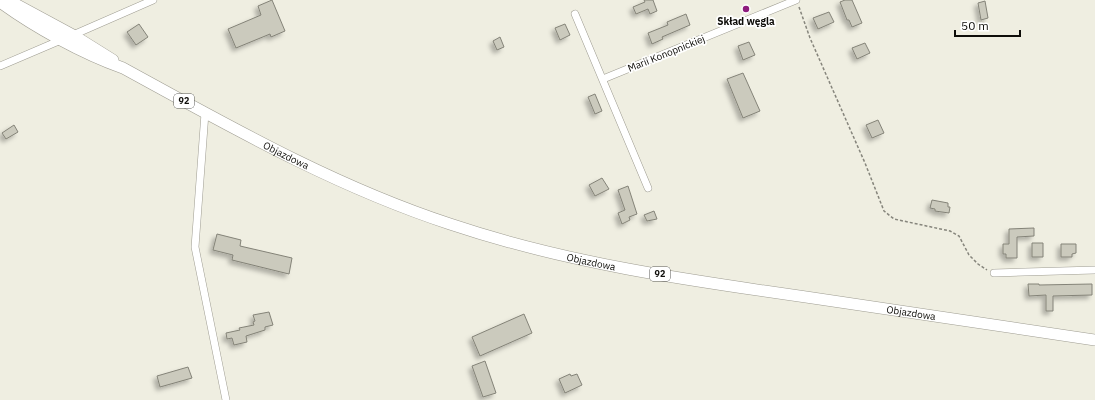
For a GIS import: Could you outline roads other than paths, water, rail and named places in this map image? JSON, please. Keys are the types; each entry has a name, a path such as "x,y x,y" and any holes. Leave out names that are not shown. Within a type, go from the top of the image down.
{"main road":[{"name":"Objazdowa","path":"8,0 107,55 123,68"},
{"name":"Objazdowa","path":"0,2 61,40 103,61 123,68 286,156 371,195 450,224 520,246 628,270 1095,340"}],"street":[{"path":"73,35 153,0"},
{"name":"Marii Konopnickiej","path":"603,79 796,0"},
{"path":"575,14 648,188"},
{"path":"0,66 61,40"},
{"path":"205,113 195,247 226,400"},
{"path":"994,273 1095,270"}],"place":[{"name":"Skład węgla","path":"746,9"}]}
